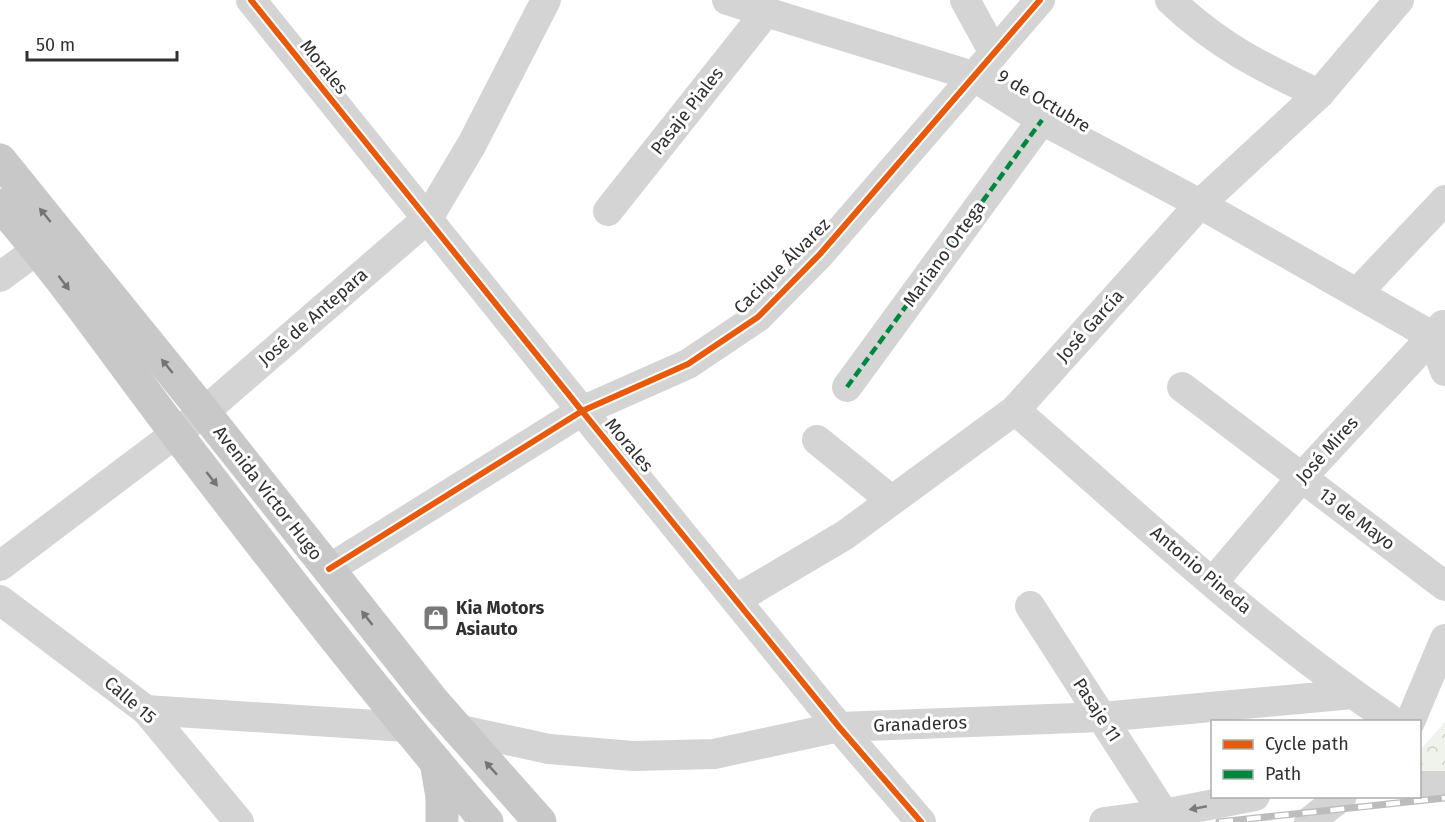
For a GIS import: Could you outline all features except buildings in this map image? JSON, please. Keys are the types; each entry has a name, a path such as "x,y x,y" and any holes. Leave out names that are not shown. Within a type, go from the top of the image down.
{"main road":[{"name":"Avenida Victor Hugo","path":"0,160 456,729 540,822"},
{"name":"Avenida Victor Hugo","path":"0,205 38,249 176,433 406,727 487,822"},
{"path":"436,762 442,797 441,822"}],"street":[{"name":"Morales","path":"250,0 839,727 921,822"},
{"name":"José de Antepara","path":"0,566 204,412 428,218 472,144 546,0"},
{"name":"9 de Octubre","path":"727,0 973,76 1041,120 1200,204 1357,294 1441,331"},
{"path":"965,0 994,53"},
{"name":"Cacique Álvarez","path":"329,569 582,411 688,364 758,317 820,254 1040,0"},
{"path":"1170,0 1200,29 1254,64 1319,94"},
{"name":"José García","path":"737,599 845,535 1015,410 1200,204 1319,94 1399,0"},
{"name":"Pasaje Piales","path":"608,211 766,12"},
{"name":"Mariano Ortega","path":"847,387 1041,120"},
{"path":"1357,294 1445,200"},
{"path":"0,277 38,249"},
{"path":"1441,331 1445,371"},
{"name":"José Mires","path":"1213,582 1302,477 1441,331"},
{"name":"13 de Mayo","path":"1182,387 1445,586"},
{"name":"Antonio Pineda","path":"1015,410 1213,582 1353,694 1391,720"},
{"path":"817,440 891,500"},
{"name":"Calle 15","path":"0,600 146,710 239,822"},
{"name":"Pasaje 11","path":"1030,606 1164,814"},
{"path":"1411,720 1445,639"},
{"name":"Granaderos","path":"456,729 549,749 633,756 714,754 839,727 1102,717 1353,694"},
{"path":"146,710 406,727"},
{"path":"1421,786 1445,786"},
{"path":"1104,822 1164,814 1245,798"},
{"path":"1309,822 1339,798"}],"green space":[{"path":"1445,722 1445,775 1421,777 1421,749"}],"railway":[{"path":"1219,822 1445,798"}],"marked path":[{"path":"847,387 1042,120"}],"cycle path":[{"path":"251,0 839,727 921,822"},
{"path":"329,569 582,411 688,364 758,317 820,254 1040,0"}],"place":[{"name":"Kia Motors Asiauto","path":"436,618"}]}
